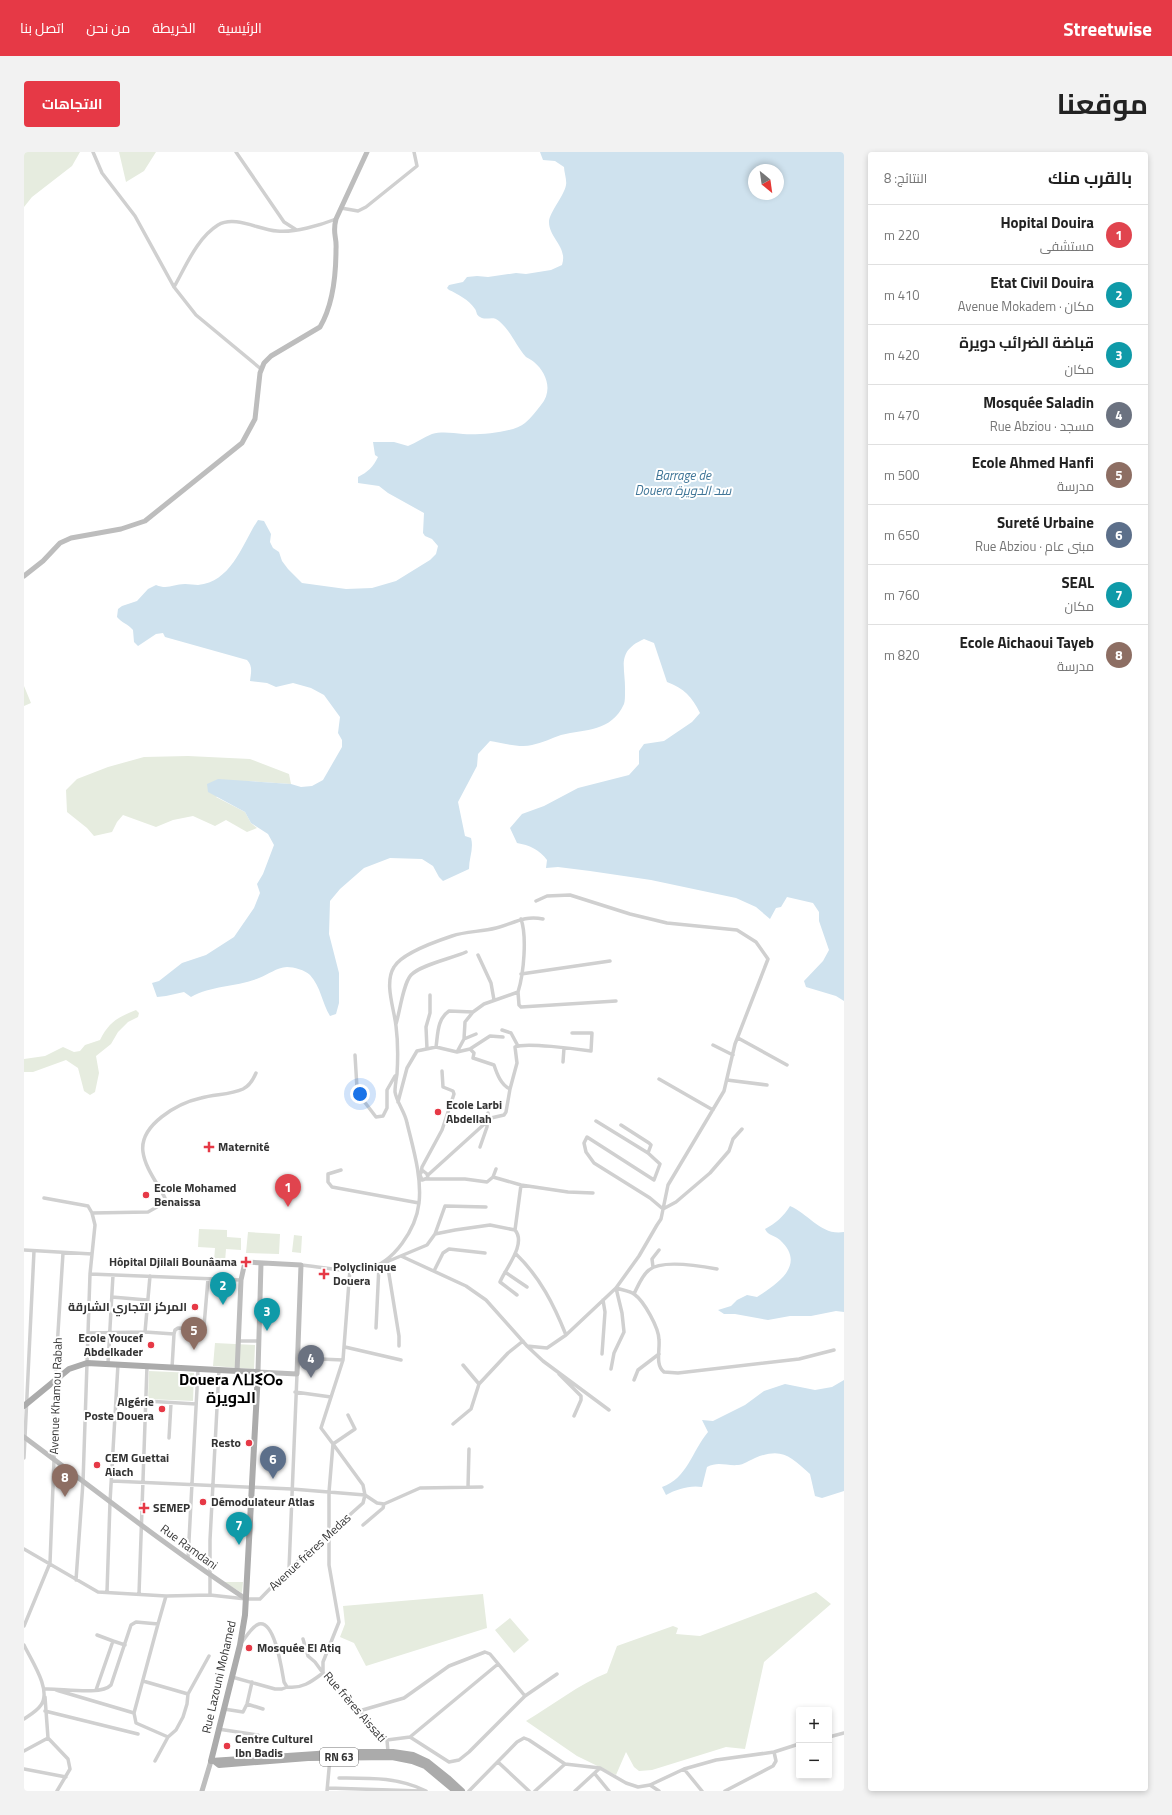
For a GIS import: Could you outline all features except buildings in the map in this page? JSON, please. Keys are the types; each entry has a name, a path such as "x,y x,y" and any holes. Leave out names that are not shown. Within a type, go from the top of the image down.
{"main road":[{"path":"25,1406 74,1366 87,1363 258,1372"},
{"name":"Rue Lazouni Mohamed","path":"212,1761 218,1729 240,1645 246,1600 258,1372"},
{"path":"212,1761 346,1752 413,1755 435,1766 462,1791"},
{"name":"RN 63","path":"212,1761 219,1765 388,1754 425,1766 454,1791"}],"street":[{"path":"93,152 102,172 135,216 174,287 196,315 261,369"},
{"path":"236,152 284,222 295,229"},
{"path":"24,576 43,561 60,543 82,536 135,526 146,521 242,443 255,419 260,373 264,363 272,356 314,332 320,327 325,319 336,271 336,246 333,230 336,219 367,152"},
{"path":"341,208 358,211 366,207 417,166 414,152"},
{"path":"174,287 202,238 218,224 232,221 278,232 318,226 336,219"},
{"path":"527,1346 547,1348 566,1335 616,1288 643,1250 661,1219 668,1185 724,1091 738,1038 768,959 756,942 738,930 667,923 630,914 570,895 547,896 536,901"},
{"path":"521,919 523,926 522,974 518,992 519,1005 521,1007 616,1001"},
{"path":"496,1169 487,1182 428,1177 421,1173 407,1119 398,1102 395,1090 397,1073 396,1025 390,981 391,973 394,965 401,959 450,936 468,931 497,928 521,919 543,919"},
{"path":"396,1025 411,975 431,964 466,952"},
{"path":"478,955 491,983 494,1000"},
{"path":"522,974 610,961"},
{"path":"458,1052 464,1039 465,1022 473,1012 484,1004 518,992"},
{"path":"427,1049 426,1027 430,1013 430,995"},
{"path":"436,1047 440,1020 446,1013 449,1011 473,1012"},
{"path":"502,1030 511,1033 518,1046"},
{"path":"518,1046 591,1051 592,1033 572,1033"},
{"path":"464,1039 476,1034"},
{"path":"398,1102 407,1068 417,1052 436,1047 458,1052 470,1049 490,1036 503,1037"},
{"path":"738,1038 787,1065"},
{"path":"712,1045 733,1055"},
{"path":"420,1180 428,1177 493,1116 504,1115 506,1112 510,1088 517,1063 515,1048 518,1046"},
{"path":"563,1062 564,1048"},
{"path":"470,1049 474,1053 472,1058 494,1065 496,1072 504,1085 510,1088"},
{"path":"355,1055 357,1088 360,1096 376,1117 383,1116 386,1112 387,1090 397,1073"},
{"path":"374,1267 387,1259 402,1244 414,1219 419,1203 421,1173 442,1130 454,1094 453,1091 443,1087 442,1071"},
{"path":"92,1213 148,1212 164,1203 166,1198 144,1158 142,1142 145,1133 152,1124 189,1102 199,1098 243,1089 254,1079 256,1073"},
{"path":"659,1079 713,1110"},
{"path":"727,1080 768,1084"},
{"path":"480,1147 487,1127 488,1113"},
{"path":"596,1121 648,1153 660,1164 654,1180 587,1137 584,1143 586,1152 594,1163 650,1198 663,1209"},
{"path":"621,1125 649,1143 648,1153"},
{"path":"663,1209 676,1202 710,1173 729,1151 733,1139 742,1129"},
{"path":"341,1170 328,1174 328,1182 332,1186 419,1203"},
{"path":"492,1176 521,1185 568,1192 592,1193"},
{"path":"517,1295 501,1284 501,1280 516,1254 518,1235 515,1230 521,1185"},
{"path":"44,1198 88,1206 92,1213 95,1225 90,1274 83,1482 76,1580"},
{"path":"237,1372 240,1341 241,1280 245,1262 350,1269 374,1267 422,1249 428,1245 435,1234 445,1206 486,1207"},
{"path":"435,1234 490,1225 515,1230"},
{"path":"434,1271 443,1253 449,1248 485,1253"},
{"path":"24,1250 92,1254"},
{"path":"653,1267 652,1259 659,1250"},
{"path":"24,1458 25,1406 34,1251"},
{"name":"Avenue Khamou Rabah","path":"50,1563 55,1380 63,1253"},
{"path":"516,1254 537,1277 556,1312 566,1335"},
{"path":"401,1256 466,1286 486,1300 527,1346 558,1372 609,1410"},
{"path":"387,1262 399,1336 399,1346"},
{"name":"Rue Lazouni Mohamed","path":"258,1372 261,1263"},
{"path":"634,1294 645,1274 653,1267 677,1264 717,1268"},
{"path":"289,1569 301,1265"},
{"path":"376,1328 379,1265"},
{"path":"350,1269 343,1360 322,1428 360,1480 365,1489 365,1495"},
{"path":"506,1272 527,1287"},
{"path":"90,1274 241,1280"},
{"path":"108,1364 113,1274"},
{"path":"145,1332 150,1276"},
{"path":"172,1368 175,1330 178,1328 199,1329 204,1326 208,1279"},
{"path":"616,1288 634,1294 645,1306 655,1325 659,1338 660,1369 664,1372 678,1373 799,1359 834,1350"},
{"path":"611,1369 614,1354 624,1332 622,1313 616,1288"},
{"path":"112,1297 147,1300"},
{"path":"602,1354 606,1312 603,1300"},
{"path":"88,1332 145,1332 174,1334"},
{"path":"240,1341 259,1341"},
{"path":"453,1424 471,1409 479,1384 508,1353 523,1341"},
{"path":"345,1347 401,1360"},
{"path":"634,1380 638,1370 659,1354"},
{"path":"297,1358 343,1360"},
{"path":"106,1592 118,1364"},
{"path":"463,1365 479,1384"},
{"path":"139,1594 140,1524 147,1366"},
{"path":"188,1559 198,1370"},
{"path":"210,1595 212,1486 219,1370"},
{"path":"258,1372 297,1374"},
{"path":"558,1372 561,1378 581,1396 581,1400 574,1416"},
{"path":"295,1392 331,1397"},
{"path":"146,1402 196,1404"},
{"path":"169,1438 171,1403"},
{"path":"333,1444 355,1429 348,1415"},
{"name":"Rue Ramdani","path":"25,1438 140,1524 246,1600"},
{"name":"Rue frères Aissati","path":"333,1444 329,1492 329,1565 339,1622 323,1662 323,1673 387,1740 388,1754"},
{"path":"468,1487 469,1448"},
{"path":"112,1481 192,1486 292,1489 365,1495 372,1500 384,1504"},
{"path":"363,1526 383,1508 384,1504 420,1488 482,1487"},
{"name":"Avenue frères Medas","path":"246,1600 260,1599 289,1569 362,1505 365,1495"},
{"path":"24,1549 98,1592 166,1596 210,1595 246,1600"},
{"path":"24,1626 50,1563"},
{"path":"166,1596 134,1713 136,1723 168,1737"},
{"path":"45,1689 105,1690 111,1685 132,1623 158,1624"},
{"path":"240,1645 259,1624 263,1624 268,1627 274,1637 284,1682 287,1687"},
{"path":"98,1635 125,1645"},
{"path":"232,1677 275,1689 301,1687 309,1683 323,1673 315,1662 308,1656 303,1639"},
{"path":"96,1690 113,1641"},
{"path":"24,1645 45,1689 45,1711 48,1738 68,1759 70,1769 58,1791"},
{"path":"359,1710 404,1698 449,1666 483,1653 489,1653 525,1696"},
{"path":"155,1761 168,1737 176,1730 187,1704 188,1694 209,1656"},
{"path":"387,1740 410,1737 498,1664"},
{"path":"410,1737 449,1762 459,1760 469,1752 525,1696 557,1674"},
{"path":"143,1682 188,1694"},
{"path":"223,1709 241,1713 244,1711 252,1682"},
{"path":"51,1689 134,1713"},
{"path":"24,1719 41,1705 45,1697"},
{"path":"247,1704 264,1709"},
{"path":"45,1711 138,1734"},
{"path":"218,1729 258,1735"},
{"path":"832,1736 844,1733"},
{"path":"24,1751 48,1738"},
{"path":"469,1791 517,1742 524,1738 565,1764 600,1768 626,1783 642,1787 650,1785 684,1768 716,1760 774,1752 796,1745"},
{"path":"725,1791 773,1766 776,1761 774,1752"},
{"path":"330,1758 328,1790 422,1791"},
{"path":"202,1791 212,1761"},
{"path":"498,1762 529,1791"},
{"path":"535,1791 565,1764"},
{"path":"575,1791 600,1768"},
{"path":"684,1768 702,1791"},
{"path":"24,1769 66,1777"},
{"path":"595,1774 609,1791"},
{"path":"338,1778 388,1779 414,1785 426,1791"},
{"path":"650,1785 659,1791"},
{"path":"642,1787 645,1791"}],"shaded area":[{"path":"24,152 80,152 72,166 32,197 24,207"},
{"path":"119,152 156,152 144,171 126,182"},
{"path":"24,686 31,703 24,706"},
{"path":"188,756 250,759 289,774 291,784 247,781 216,797 245,812 251,823 257,828 247,832 226,820 215,826 193,816 173,820 156,827 123,815 117,822 112,832 94,836 87,828 67,812 66,790 77,779 108,767 144,757"},
{"path":"136,1010 139,1013 138,1017 128,1022 118,1032 111,1044 96,1056 99,1073 95,1092 90,1095 84,1091 78,1068 66,1060 33,1072 24,1072 24,1059 45,1056 63,1047 74,1052 80,1051 85,1045 100,1040 103,1034 115,1021"},
{"path":"199,1229 227,1230 227,1237 241,1238 241,1250 226,1249 225,1262 214,1261 215,1248 198,1247"},
{"path":"248,1232 280,1234 279,1254 246,1253"},
{"path":"294,1235 302,1236 301,1253 292,1252"},
{"path":"215,1343 255,1345 254,1369 213,1366"},
{"path":"149,1371 194,1373 193,1401 148,1399"},
{"path":"224,1582 243,1582 242,1593"},
{"path":"816,1592 831,1604 764,1662 745,1749 726,1747 652,1770 639,1771 634,1767 626,1752 616,1775 577,1756 526,1721 576,1689 607,1673 617,1646 673,1626 678,1628 676,1634 700,1636"},
{"path":"483,1594 487,1628 366,1666 354,1643 340,1637 345,1624 343,1606"},
{"path":"510,1618 529,1640 514,1653 495,1630"}],"water":[{"name":"Barrage de Douera سد الدويرة","path":"540,152 844,152 844,1001 836,996 806,987 804,981 823,961 829,950 819,921 819,912 813,903 787,897 781,907 776,908 770,919 756,907 736,898 651,880 558,867 546,868 547,860 541,853 526,845 517,843 510,828 522,814 544,806 578,788 629,775 639,764 639,751 644,744 664,741 692,722 700,713 694,702 683,690 667,682 654,643 644,639 629,649 626,655 624,661 624,704 619,713 605,725 561,735 527,746 517,746 490,741 478,754 477,766 458,802 465,836 471,838 472,842 469,869 443,881 433,866 422,859 390,858 364,868 340,889 330,901 329,934 339,973 339,1003 336,1014 330,1016 317,985 310,975 302,970 290,967 279,969 251,981 207,990 191,997 184,992 157,997 152,983 159,981 182,963 206,955 234,937 254,908 260,893 257,884 263,874 274,845 268,834 251,823 245,812 208,792 207,784 218,779 291,784 301,787 312,786 323,780 342,747 342,740 338,733 340,717 324,695 311,688 293,683 276,687 267,683 250,681 251,667 247,660 165,637 163,633 156,634 138,646 134,642 133,630 117,617 118,609 122,606 137,601 148,589 156,585 167,587 181,584 198,585 210,582 219,577 235,560 258,520 264,521 271,534 270,542 273,548 279,552 282,561 302,583 346,589 372,588 396,581 430,560 436,554 438,546 432,539 425,536 423,533 424,513 388,493 379,486 358,483 358,477 370,469 378,457 375,455 373,442 394,442 408,446 436,433 496,433 512,429 525,423 545,400 547,394 547,382 539,366 526,357 510,334 497,319 482,318 477,314 470,303 447,288 449,285 463,282 467,277 488,277 516,273 526,274 551,270 562,265 563,259 561,248 552,233 549,222 551,214 566,185 564,167 555,161 543,160"},
{"path":"790,1206 822,1228 829,1231 844,1232 844,1312 836,1311 811,1316 790,1316 768,1320 735,1314 724,1314 718,1310 731,1306 737,1300 747,1295 757,1297 773,1286 786,1273 790,1266 791,1258 788,1249 780,1240 768,1233 765,1229 779,1219"},
{"path":"844,1380 844,1491 822,1498 815,1496 810,1474 791,1458 779,1453 772,1453 755,1458 740,1465 711,1465 707,1467 702,1487 684,1488 666,1495 662,1487 677,1478 683,1471 702,1439 708,1432 702,1420 713,1421 745,1405 764,1391 785,1384 815,1390 832,1387"}],"place":[{"name":"Ecole Larbi Abdellah","path":"438,1112"},
{"name":"Maternité","path":"209,1147"},
{"name":"Ecole Mohamed Benaissa","path":"146,1195"},
{"name":"Hopital Douira","path":"288,1207"},
{"name":"Hôpital Djilali Bounâama","path":"246,1262"},
{"name":"Polyclinique Douera","path":"324,1274"},
{"name":"Etat Civil Douira","path":"223,1305"},
{"name":"المركز التجاري الشارقة","path":"195,1307"},
{"name":"قباضة الضرائب دويرة","path":"267,1331"},
{"name":"Ecole Youcef Abdelkader","path":"151,1345"},
{"name":"Ecole Ahmed Hanfi","path":"194,1350"},
{"name":"Mosquée Saladin","path":"311,1378"},
{"name":"Algérie Poste Douera","path":"162,1409"},
{"name":"Resto","path":"249,1443"},
{"name":"CEM Guettai Aiach","path":"97,1465"},
{"name":"Sureté Urbaine","path":"273,1479"},
{"name":"Ecole Aichaoui Tayeb","path":"65,1497"},
{"name":"Démodulateur Atlas","path":"203,1502"},
{"name":"SEMEP","path":"144,1508"},
{"name":"SEAL","path":"239,1545"},
{"name":"Mosquée El Atiq","path":"249,1648"},
{"name":"Centre Culturel Ibn Badis","path":"227,1746"}],"district":[{"name":"Douera ⴷⵡⵉⵔⴰ الدويرة","path":"231,1388"}]}
